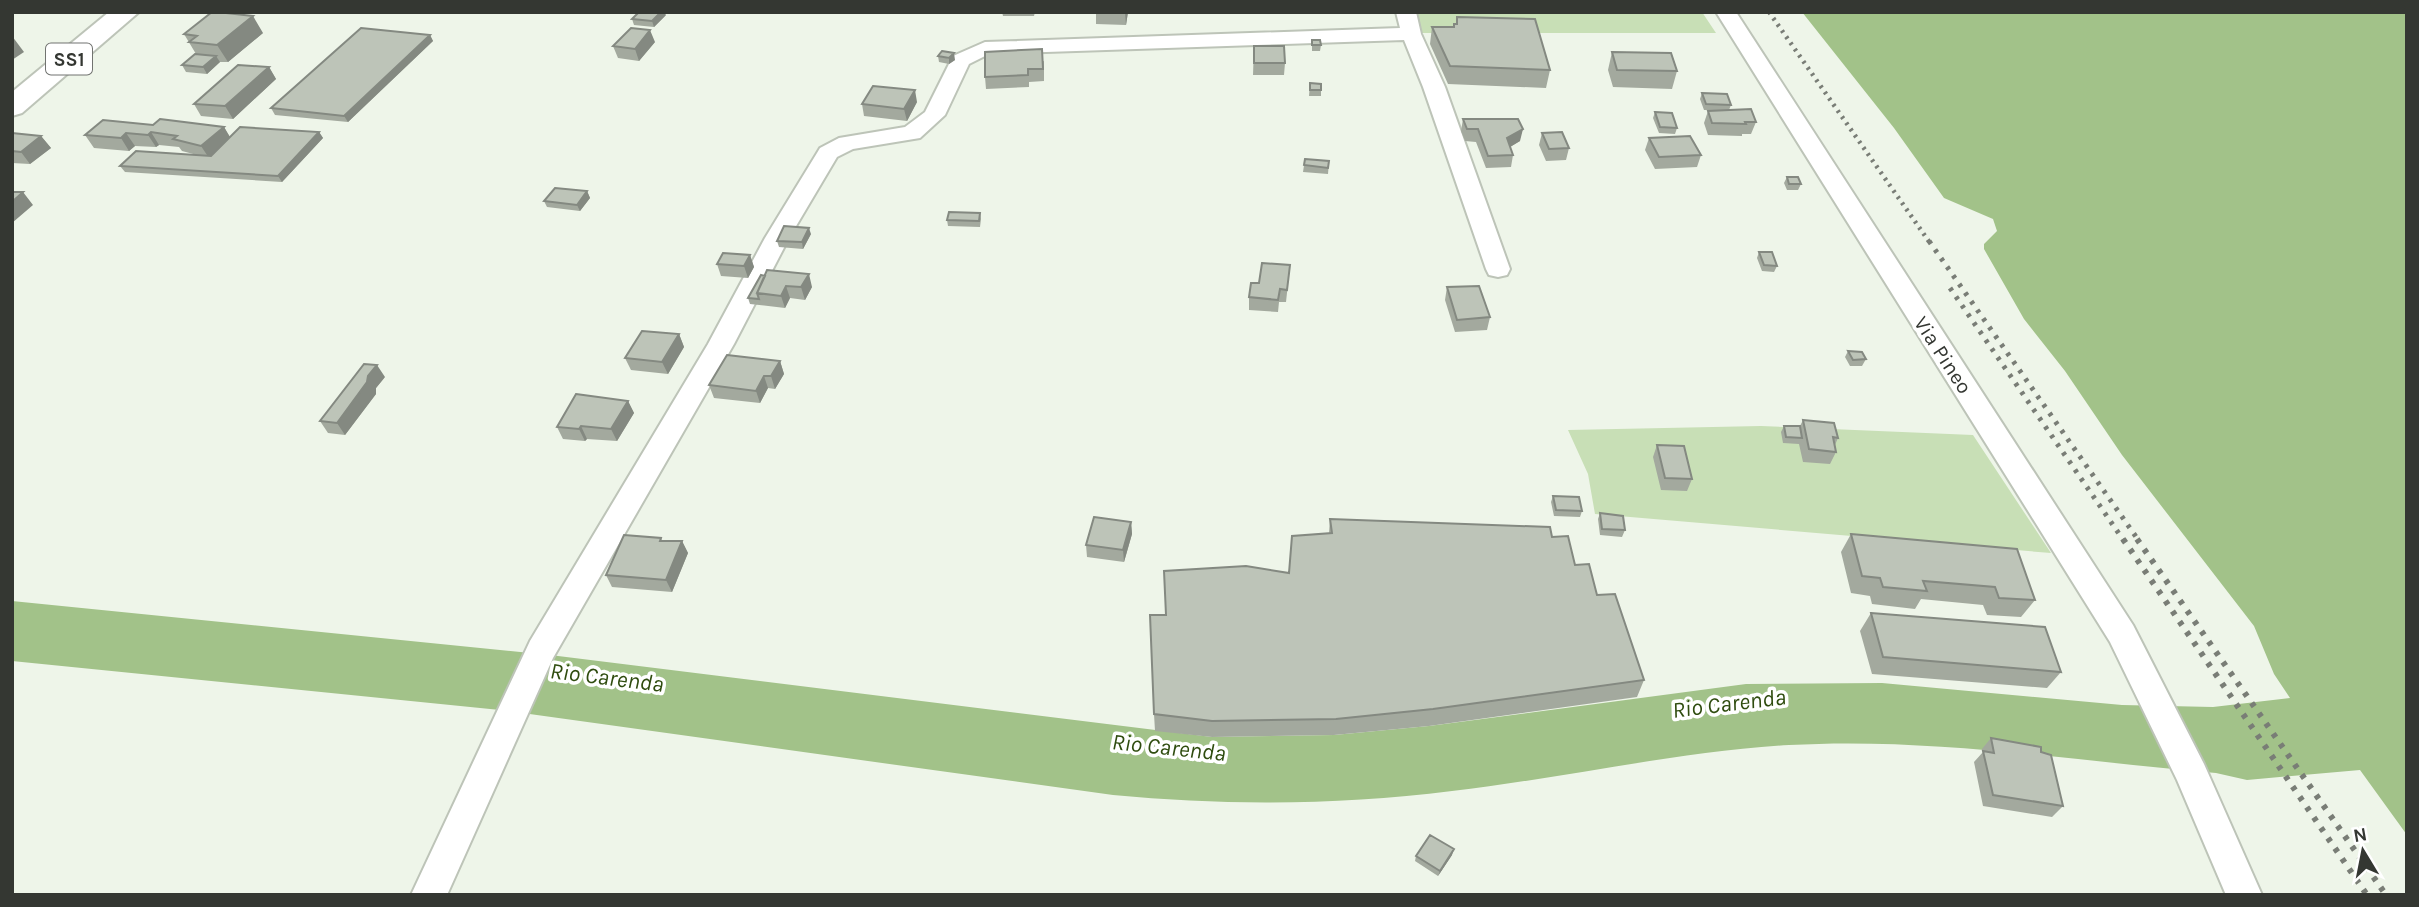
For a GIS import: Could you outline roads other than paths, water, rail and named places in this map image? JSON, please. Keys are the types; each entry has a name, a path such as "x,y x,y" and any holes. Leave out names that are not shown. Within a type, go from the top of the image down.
{"main road":[{"name":"SS1","path":"12,107 126,12"}],"street":[{"name":"Via Pineo","path":"1726,12 1911,307 2084,571 2157,699 2244,895"},
{"path":"429,895 541,650 721,344 777,239 828,153 847,143 912,133 934,115 957,66 966,55 995,47 1409,23 1498,269"}],"water":[{"name":"Rio Carenda","path":"1802,12 2407,12 2407,835 2360,770 2247,780 2216,773 1950,747 1843,743 1704,753 1494,786 1410,796 1283,802 1198,801 1113,795 500,710 12,661 12,601 550,655 1212,737 1334,735 1429,726 1746,684 1882,683 2122,705 2213,707 2290,698 2274,674 2254,626 2122,455 2065,371 2024,319 1984,249 1984,244 1997,231 1993,219 1944,198 1894,128"}],"railway":[{"path":"1769,12 1930,243"},
{"path":"1929,241 2139,541"},
{"path":"1950,288 2124,541"},
{"path":"2123,539 2367,895"},
{"path":"2137,539 2386,895"}]}
